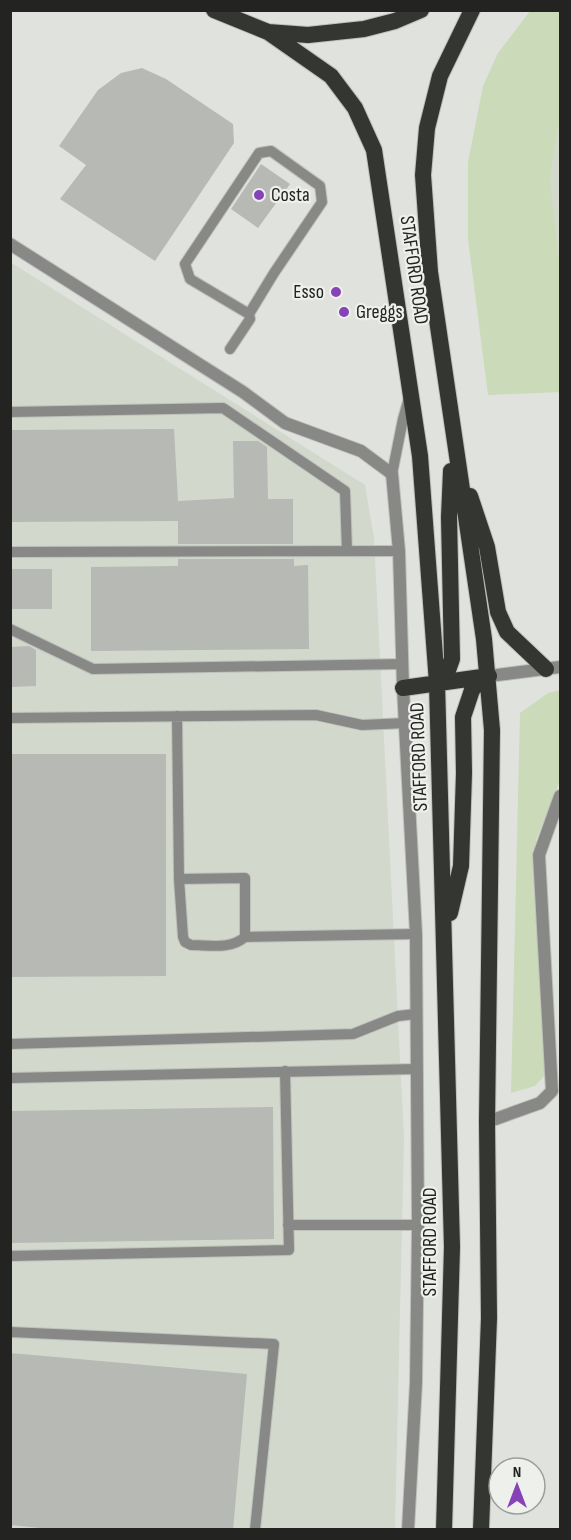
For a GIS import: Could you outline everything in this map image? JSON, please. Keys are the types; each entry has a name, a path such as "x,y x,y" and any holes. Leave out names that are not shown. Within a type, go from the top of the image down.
{"highway":[{"path":"214,10 268,32 308,35 349,32 395,21 421,10"},
{"name":"STAFFORD ROAD","path":"472,10 440,76 427,128 423,175 430,272 489,676 492,730 488,1122 489,1318 481,1530"},
{"name":"STAFFORD ROAD","path":"268,32 331,76 356,108 374,150 411,390 425,508 437,683 453,1247 444,1530"},
{"path":"453,438 487,547 498,612 507,632 553,668"},
{"path":"437,683 447,673 452,659 449,517 453,438"},
{"path":"404,688 489,676"},
{"path":"445,938 461,866 465,773 463,717 472,690 479,681 489,676"}],"street":[{"path":"10,243 243,392 285,423 361,451 392,474 399,551 416,934 418,1225 416,1383 408,1530"},
{"path":"489,676 553,668"},
{"path":"488,1122 540,1103 552,1090 540,855 561,796"}],"lane":[{"path":"230,349 250,320 249,314 274,273 322,202 320,186 271,151 259,153 185,264 190,279 249,314"},
{"path":"392,474 411,390"},
{"path":"10,412 223,408 345,491 347,551"},
{"path":"10,552 399,551"},
{"path":"10,629 93,669 403,664"},
{"path":"10,718 316,715 362,725 406,723"},
{"path":"177,716 179,879 185,942 191,945 230,945 238,943 245,937 416,934"},
{"path":"179,879 245,878 245,937"},
{"path":"10,1044 353,1034 398,1016 416,1014"},
{"path":"10,1078 417,1069"},
{"path":"10,1256 289,1250 285,1071"},
{"path":"288,1225 418,1225"},
{"path":"10,1332 274,1344 255,1530"}],"shaded area":[{"path":"560,119 560,268 550,178"},
{"path":"10,262 365,485 374,538 404,1138 395,1529 11,1529"}],"green space":[{"path":"530,11 560,11 560,119 550,178 560,268 560,392 488,395 468,239 468,162 483,86 498,53"},
{"path":"560,690 560,781 536,840 547,1073 535,1086 511,1093 520,713 548,693"}],"building":[{"path":"142,68 166,79 233,124 234,143 155,261 60,199 86,165 59,146 98,90 121,73"},
{"name":"Costa","path":"261,164 290,184 258,228 231,209"},
{"path":"174,429 178,501 234,498 233,441 258,441 267,447 268,499 293,499 293,544 178,544 178,521 10,522 10,430"},
{"path":"178,559 294,559 294,566 308,565 309,649 91,651 91,567 178,566"},
{"path":"10,569 52,569 52,609 10,609"},
{"path":"29,646 36,650 36,686 10,687 10,647"},
{"path":"10,754 166,754 166,976 10,977"},
{"path":"273,1107 274,1239 10,1243 10,1111"},
{"path":"10,1353 247,1374 233,1530 61,1530 10,1525"}],"place":[{"name":"Costa","path":"259,195"},
{"name":"Esso","path":"336,292"},
{"name":"Greggs","path":"344,312"}]}
